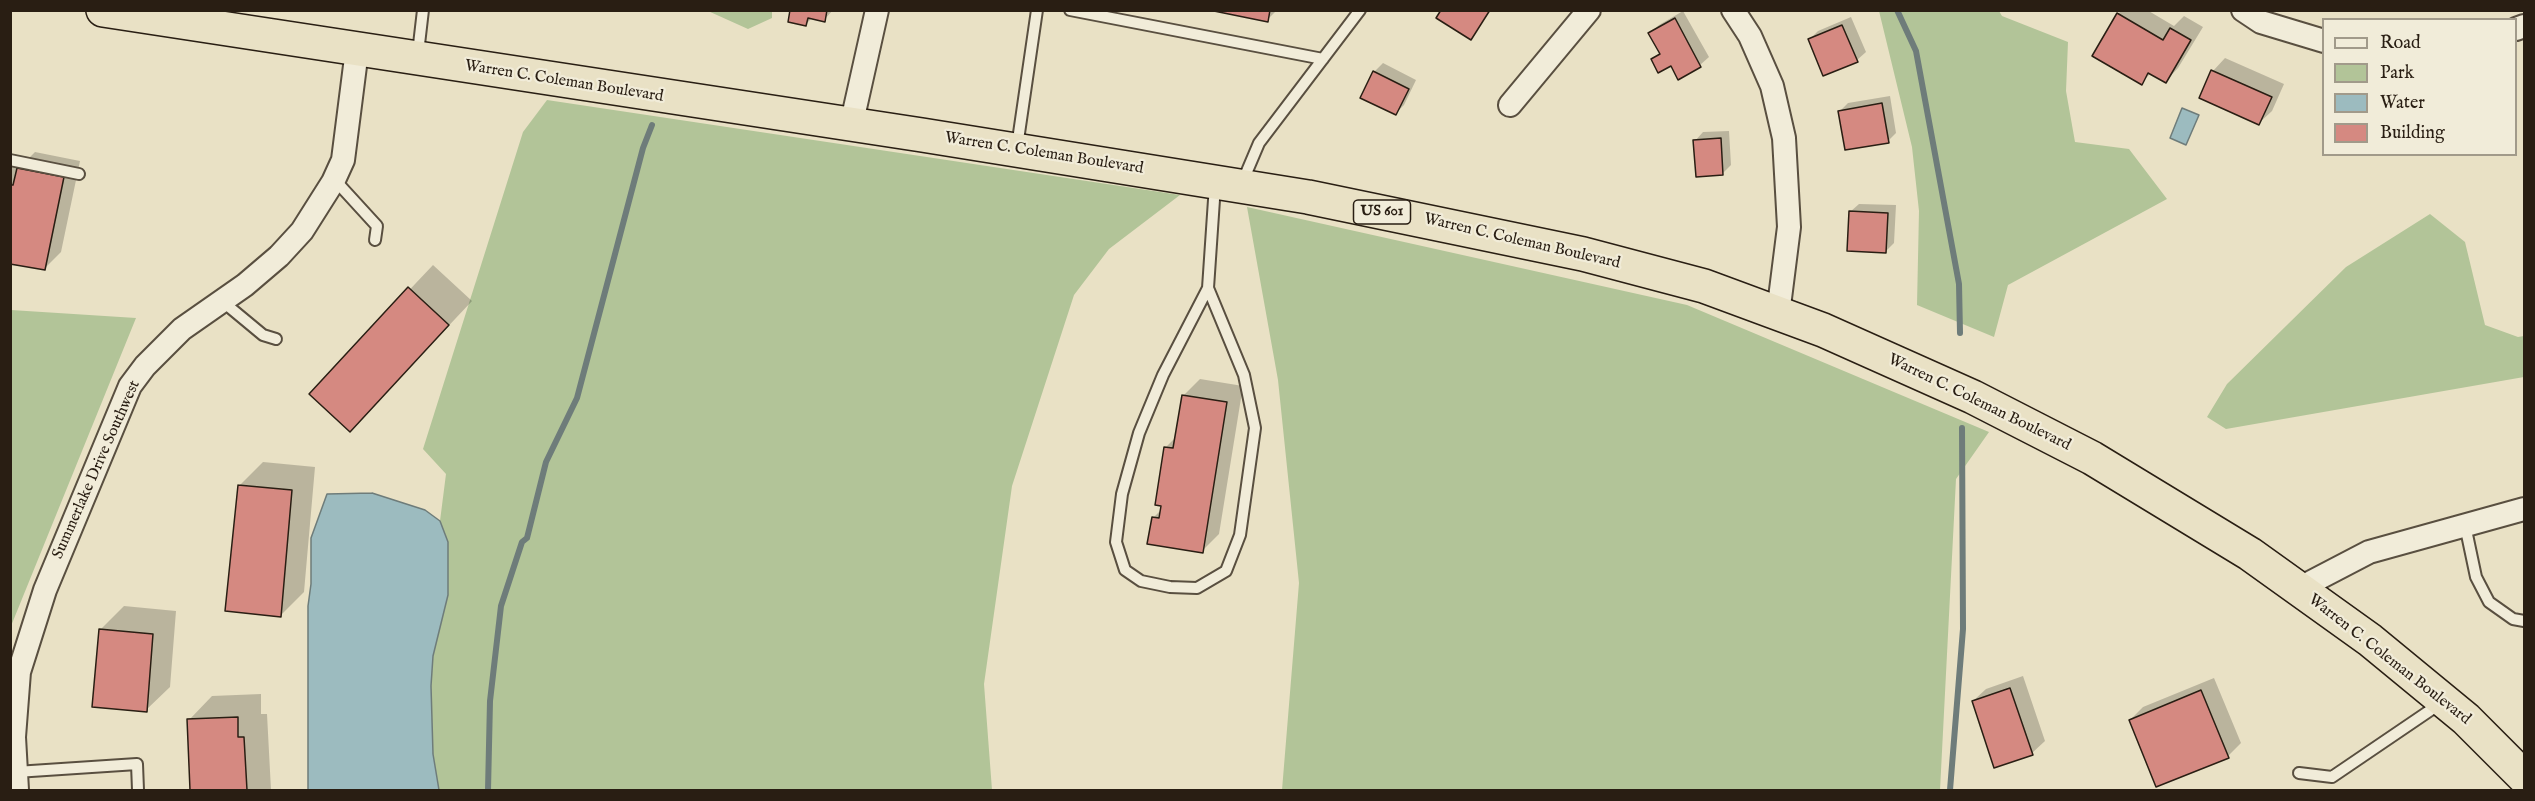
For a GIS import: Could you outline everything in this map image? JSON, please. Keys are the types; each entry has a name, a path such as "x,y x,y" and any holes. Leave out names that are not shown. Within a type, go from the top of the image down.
{"highway":[{"name":"Warren C. Coleman Boulevard","path":"103,10 1228,184 1469,229 1583,254 1704,286 1823,330 1973,397 2092,458 2250,554 2370,640 2444,701 2524,777"}],"street":[{"path":"851,126 877,10"},
{"path":"1510,105 1589,10"},
{"path":"1733,10 1750,36 1772,86 1784,138 1789,227 1778,314"},
{"path":"2243,10 2261,22 2322,40"},
{"name":"Summerlake Drive Southwest","path":"17,781 14,737 19,672 45,590 130,386 145,366 182,329 279,256 302,231 343,160 357,50"},
{"path":"2298,588 2369,552 2524,509"}],"lane":[{"path":"417,60 423,10"},
{"path":"1017,150 1037,10"},
{"path":"1070,10 1323,59"},
{"path":"1208,288 1244,375 1255,428 1240,535 1226,571 1197,588 1170,587 1141,581 1125,570 1116,542 1122,494 1139,433 1163,375 1208,288 1228,184 1360,10"},
{"path":"10,160 79,174"},
{"path":"334,179 377,226 375,240"},
{"path":"222,301 263,335 276,339"},
{"path":"2465,524 2476,577 2489,602 2513,619 2524,621"},
{"path":"2300,773 2332,777 2444,701"},
{"path":"17,781 137,764 138,790"}],"green space":[{"path":"708,11 772,11 772,18 748,29"},
{"path":"1879,11 1999,11 2002,16 2068,42 2066,91 2075,142 2129,149 2167,199 2008,285 1994,337 1917,305 1919,211 1912,147"},
{"path":"547,100 1180,195 1109,249 1074,295 1012,486 984,684 992,790 439,790 433,754 431,686 433,656 448,595 448,542 440,521 446,474 423,449 523,132"},
{"path":"1247,207 1687,305 1989,432 1956,479 1940,790 1282,790 1299,583 1278,380"},
{"path":"2430,214 2465,242 2485,325 2518,337 2524,336 2524,377 2226,429 2207,417 2227,384 2346,267"},
{"path":"10,310 136,318 11,626"}],"water":[{"path":"2182,108 2199,115 2186,145 2170,138"},
{"path":"372,493 425,510 440,521 448,542 448,595 433,656 431,686 433,754 439,790 308,790 308,606 311,584 311,538 327,494"}],"building":[{"path":"790,10 827,10 825,22 808,18 806,26 788,22"},
{"path":"1209,10 1270,10 1268,22"},
{"path":"1441,10 1490,10 1471,40 1436,18"},
{"path":"2117,13 2163,40 2170,28 2191,40 2166,83 2148,73 2142,85 2092,56"},
{"path":"1675,18 1701,67 1678,80 1671,66 1658,73 1651,59 1660,54 1648,33"},
{"path":"1842,25 1858,62 1823,76 1808,39"},
{"path":"2211,70 2272,97 2259,125 2199,98"},
{"path":"1373,71 1409,89 1396,115 1360,98"},
{"path":"1882,103 1889,143 1845,150 1838,111"},
{"path":"1721,138 1723,175 1696,177 1693,140"},
{"path":"17,168 64,177 45,270 10,264 10,185 13,185"},
{"path":"1849,211 1888,213 1886,253 1847,251"},
{"path":"408,287 449,325 350,432 309,394"},
{"path":"1182,395 1227,402 1203,553 1147,544 1152,517 1159,518 1161,506 1155,505 1164,447 1173,448"},
{"path":"238,485 292,490 281,617 225,611"},
{"path":"99,629 153,634 147,712 92,707"},
{"path":"2010,688 2033,755 1994,768 1972,701"},
{"path":"2201,690 2229,758 2156,787 2129,720"},
{"path":"238,717 238,737 244,737 247,790 190,790 187,719"}],"waterway":[{"path":"1897,10 1916,51 1959,284 1960,333"},
{"path":"488,790 490,701 501,606 522,542 527,538 546,462 577,398 643,148 652,125"},
{"path":"1950,790 1963,629 1962,428"}]}
